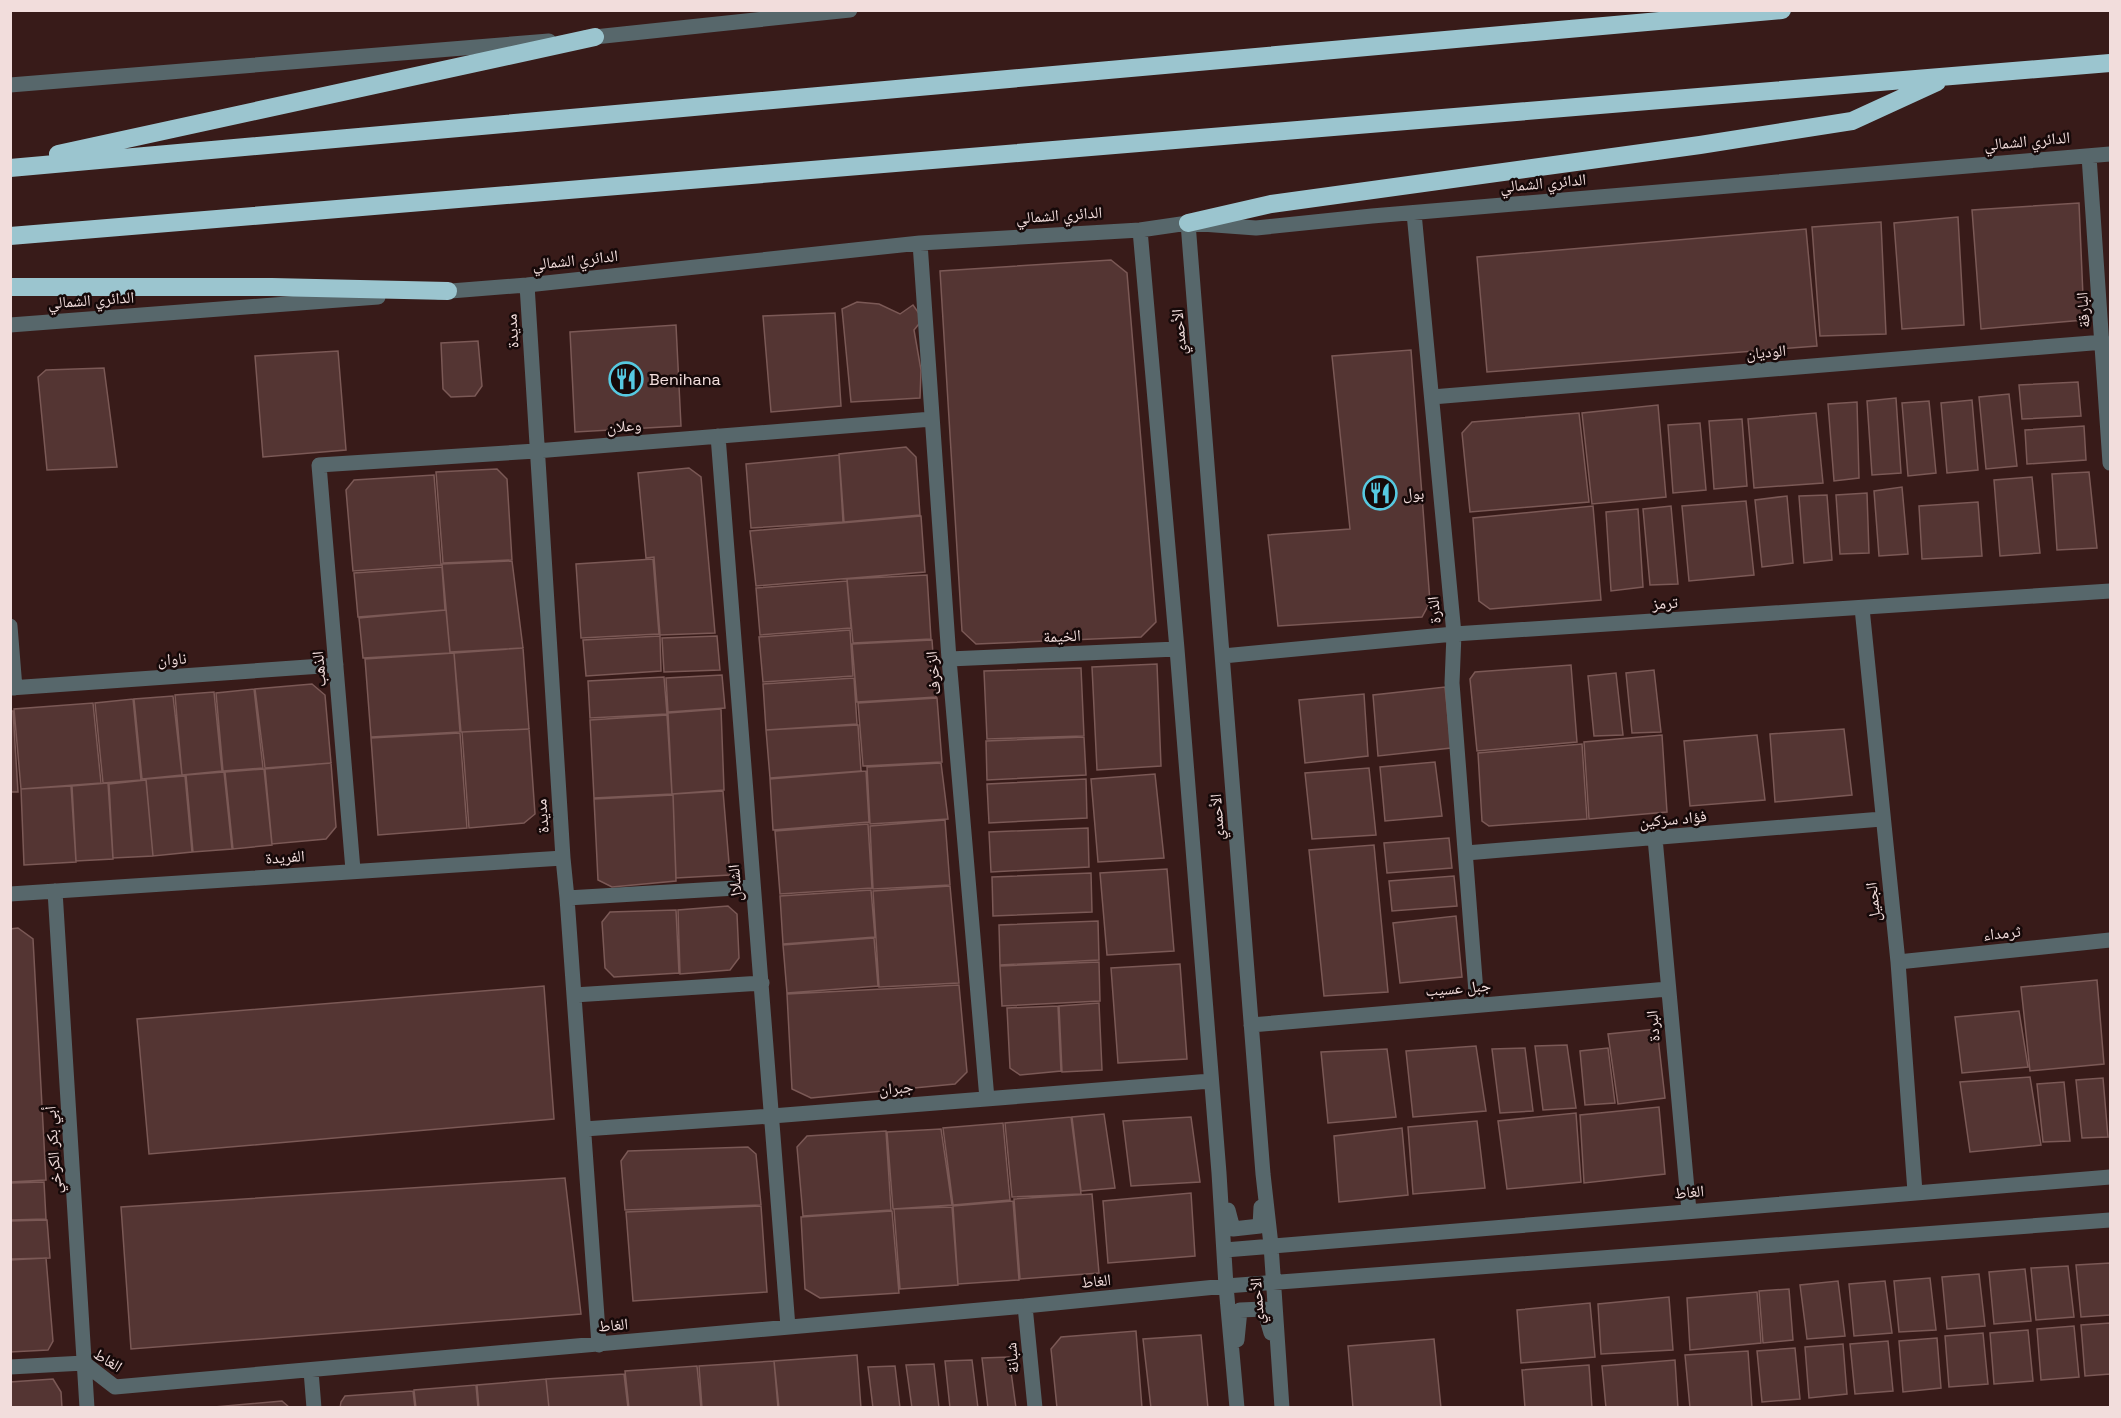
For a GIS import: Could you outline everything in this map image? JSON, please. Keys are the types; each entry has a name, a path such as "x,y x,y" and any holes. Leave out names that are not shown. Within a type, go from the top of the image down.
{"highway":[{"path":"10,166 1782,10"},
{"path":"10,166 596,37"},
{"path":"10,236 2110,63"},
{"path":"1188,223 1271,204 1700,146 1852,121 1948,77"},
{"path":"10,287 272,287 448,291"}],"street":[{"path":"10,85 596,37 850,10"},
{"name":"الدائري الشمالي","path":"10,325 527,285 920,243 1140,230 1188,223 1256,228 2110,154"},
{"name":"البارقة","path":"2089,156 2104,342 2110,462"},
{"name":"الذرة","path":"1414,213 1454,634 1452,683 1477,1005"},
{"name":"الأحمدي","path":"1188,223 1263,1174 1271,1245 1282,1407"},
{"name":"الأحمدي","path":"1140,230 1177,649 1237,1407"},
{"name":"الزخرف","path":"920,243 949,659 987,1099"},
{"name":"مديدة","path":"527,285 563,858 599,1345"},
{"name":"الوديان","path":"1432,397 2104,342"},
{"name":"وعلان","path":"319,465 536,451 932,420"},
{"name":"الشلال","path":"718,436 788,1327"},
{"name":"الذهب","path":"319,465 353,870"},
{"name":"ترمز","path":"1223,656 1454,634 2110,591"},
{"name":"الجميل","path":"1862,608 1898,962 1916,1192"},
{"path":"10,626 13,688"},
{"name":"الخيمة","path":"949,659 1177,649"},
{"name":"ناوان","path":"13,688 336,665"},
{"name":"فؤاد سزكين","path":"1466,854 1882,819"},
{"name":"البردة","path":"1655,838 1689,1211"},
{"name":"الفريدة","path":"10,894 563,858"},
{"path":"567,898 753,887"},
{"name":"أبي بكر الكرخي","path":"55,891 87,1407"},
{"name":"ثرمداء","path":"1898,962 2110,940"},
{"path":"574,995 762,983"},
{"name":"جبل عسيب","path":"1251,1025 1668,989"},
{"name":"جبران","path":"584,1129 1211,1081"},
{"path":"1219,1173 1233,1230 1260,1226 1263,1174"},
{"name":"الغاط","path":"1225,1250 2110,1177"},
{"path":"1274,1283 2110,1220"},
{"name":"الغاط","path":"10,1367 84,1363 115,1387 1274,1283"},
{"name":"شبانة","path":"1025,1306 1035,1407"},
{"path":"1233,1372 1240,1310 1264,1309 1280,1368"},
{"path":"311,1371 314,1407"}],"building":[{"path":"2079,203 2084,320 1981,329 1972,210"},
{"path":"1958,217 1964,325 1902,329 1894,223"},
{"path":"1881,222 1886,334 1820,336 1812,227"},
{"path":"1806,229 1817,346 1487,372 1477,257"},
{"path":"1111,260 1127,273 1156,622 1141,637 976,644 962,631 940,271"},
{"path":"857,302 879,304 900,314 913,305 923,319 914,330 921,370 920,398 851,402 842,309"},
{"path":"835,313 841,406 771,412 763,316"},
{"name":"Benihana","path":"676,325 681,426 575,432 570,332"},
{"path":"478,341 482,386 475,396 451,397 443,389 441,343"},
{"path":"1411,350 1430,602 1422,617 1278,626 1268,535 1350,529 1332,356"},
{"path":"338,351 346,450 263,457 255,356"},
{"path":"104,368 117,467 47,470 38,377 46,370"},
{"path":"2078,382 2081,416 2022,419 2019,385"},
{"path":"2009,394 2017,466 1986,469 1979,397"},
{"path":"1896,398 1901,473 1872,475 1867,401"},
{"path":"1972,400 1978,470 1947,473 1941,403"},
{"path":"1929,401 1936,473 1908,476 1902,403"},
{"path":"1857,402 1859,478 1834,481 1828,404"},
{"path":"1658,405 1666,497 1592,504 1582,413"},
{"path":"1579,413 1589,502 1470,512 1462,433 1472,422"},
{"path":"1816,413 1823,483 1754,488 1748,419"},
{"path":"1742,419 1747,486 1714,489 1709,421"},
{"path":"1700,423 1706,490 1673,493 1668,425"},
{"path":"2084,426 2086,460 2027,464 2025,430"},
{"path":"906,447 916,457 920,515 844,522 839,454"},
{"path":"839,455 843,522 751,528 746,464"},
{"path":"689,468 701,477 715,633 660,635 654,557 646,558 638,473"},
{"path":"497,469 507,479 512,560 443,563 436,472"},
{"path":"2089,472 2097,548 2057,550 2052,474"},
{"path":"434,475 441,565 353,571 346,490 354,480"},
{"path":"2032,477 2040,553 2000,556 1994,480"},
{"path":"1902,487 1908,554 1879,556 1874,491"},
{"path":"1867,493 1869,553 1840,554 1836,495"},
{"path":"1827,495 1832,560 1804,563 1799,496"},
{"path":"1787,496 1793,563 1762,567 1755,500"},
{"path":"1746,501 1754,575 1689,581 1682,506"},
{"path":"1978,502 1982,556 1922,559 1919,506"},
{"path":"1593,506 1601,600 1490,609 1479,601 1473,518"},
{"path":"1671,506 1678,584 1650,585 1643,509"},
{"path":"1638,509 1643,587 1611,591 1606,512"},
{"path":"921,516 925,572 756,586 750,531"},
{"path":"653,559 659,634 581,638 576,564"},
{"path":"512,561 523,648 450,652 442,564"},
{"path":"442,567 445,610 358,617 354,573"},
{"path":"927,575 931,639 853,643 847,579"},
{"path":"847,581 851,628 760,635 756,588"},
{"path":"446,610 450,653 363,658 359,618"},
{"path":"850,630 853,676 763,682 759,637"},
{"path":"660,636 661,671 586,676 583,640"},
{"path":"717,636 720,670 664,672 662,638"},
{"path":"932,640 936,697 857,702 852,644"},
{"path":"523,648 529,729 461,732 454,653"},
{"path":"454,653 460,732 371,737 365,659"},
{"path":"1157,664 1161,766 1097,770 1092,667"},
{"path":"1571,665 1577,742 1477,751 1470,679 1475,672"},
{"path":"1081,668 1084,736 987,739 984,671"},
{"path":"1654,670 1661,732 1632,733 1626,673"},
{"path":"1616,673 1623,735 1594,736 1588,676"},
{"path":"722,675 725,708 668,712 666,678"},
{"path":"664,677 667,714 590,718 588,681"},
{"path":"854,678 857,724 766,730 763,684"},
{"path":"312,684 325,695 331,763 265,768 255,689"},
{"path":"1445,687 1451,748 1378,756 1373,695"},
{"path":"254,689 263,768 223,771 216,693"},
{"path":"214,692 222,771 182,775 175,695"},
{"path":"1364,694 1368,756 1305,763 1299,700"},
{"path":"173,696 182,775 142,779 134,699"},
{"path":"937,698 942,762 863,766 858,703"},
{"path":"133,699 141,780 103,783 95,703"},
{"path":"93,703 101,783 21,789 14,709"},
{"path":"721,709 724,790 672,794 668,713"},
{"path":"10,711 13,711 18,792 10,792"},
{"path":"667,715 672,794 594,798 590,720"},
{"path":"858,725 861,771 770,778 766,730"},
{"path":"529,729 535,814 524,823 469,828 462,732"},
{"path":"1844,729 1852,795 1775,802 1770,734"},
{"path":"460,733 467,828 378,835 371,738"},
{"path":"1662,735 1667,812 1589,819 1584,742"},
{"path":"1757,735 1765,800 1690,806 1684,741"},
{"path":"1084,737 1086,775 987,780 986,741"},
{"path":"1582,744 1587,819 1489,826 1482,821 1478,753"},
{"path":"1435,762 1442,816 1385,821 1380,767"},
{"path":"331,763 336,827 326,839 272,844 265,769"},
{"path":"941,763 948,819 870,824 867,767"},
{"path":"1369,768 1376,835 1312,839 1305,773"},
{"path":"264,769 272,845 233,849 225,772"},
{"path":"866,771 869,822 773,830 770,779"},
{"path":"224,772 232,849 193,852 186,775"},
{"path":"1155,774 1164,858 1098,862 1091,779"},
{"path":"185,776 192,852 153,856 146,779"},
{"path":"1086,779 1087,818 989,823 987,784"},
{"path":"146,780 153,856 113,858 109,784"},
{"path":"108,783 113,859 76,861 72,786"},
{"path":"71,786 76,862 24,865 21,789"},
{"path":"723,791 730,875 676,878 673,794"},
{"path":"673,795 676,881 612,887 598,880 594,799"},
{"path":"945,820 950,885 873,889 870,826"},
{"path":"868,824 872,888 780,894 775,831"},
{"path":"1088,828 1089,867 991,872 989,832"},
{"path":"1449,838 1452,868 1387,873 1384,843"},
{"path":"1374,845 1388,992 1324,996 1309,850"},
{"path":"1167,869 1174,951 1107,955 1100,873"},
{"path":"1091,873 1092,912 993,916 992,877"},
{"path":"1454,876 1457,906 1392,911 1389,881"},
{"path":"950,886 959,983 879,987 873,891"},
{"path":"871,890 875,937 783,944 780,896"},
{"path":"728,906 737,914 739,958 730,970 680,974 678,910"},
{"path":"676,910 679,973 614,977 605,968 602,922 610,912"},
{"path":"1456,916 1462,977 1400,983 1393,923"},
{"path":"1098,921 1099,960 1000,965 999,925"},
{"path":"18,928 33,939 46,1180 10,1182 10,929"},
{"path":"874,938 878,986 787,993 783,945"},
{"path":"1099,962 1100,1001 1002,1006 1000,966"},
{"path":"1180,964 1187,1059 1118,1063 1111,968"},
{"path":"2097,980 2104,1064 2030,1071 2021,987"},
{"path":"959,985 967,1072 955,1084 811,1098 792,1089 787,994"},
{"path":"544,986 554,1119 149,1154 137,1019"},
{"path":"1099,1003 1102,1070 1062,1072 1059,1006"},
{"path":"1058,1006 1061,1071 1020,1075 1010,1068 1007,1008"},
{"path":"2019,1011 2028,1067 1962,1073 1955,1017"},
{"path":"1657,1029 1665,1098 1618,1104 1608,1034"},
{"path":"1567,1045 1576,1108 1543,1110 1535,1046"},
{"path":"1476,1046 1486,1111 1413,1117 1406,1051"},
{"path":"1525,1048 1533,1111 1500,1113 1492,1049"},
{"path":"1608,1048 1615,1103 1585,1105 1580,1051"},
{"path":"1387,1049 1396,1117 1328,1123 1321,1052"},
{"path":"2030,1077 2041,1145 1970,1152 1960,1082"},
{"path":"2103,1078 2108,1137 2082,1138 2076,1080"},
{"path":"2064,1082 2070,1141 2043,1142 2037,1084"},
{"path":"1659,1107 1665,1174 1584,1183 1580,1115"},
{"path":"1576,1113 1581,1182 1507,1189 1498,1121"},
{"path":"1104,1114 1115,1188 1081,1191 1072,1117"},
{"path":"1071,1117 1081,1194 1012,1197 1005,1123"},
{"path":"1191,1117 1200,1182 1131,1186 1123,1121"},
{"path":"1477,1121 1485,1188 1413,1194 1408,1127"},
{"path":"1003,1123 1010,1200 953,1205 943,1128"},
{"path":"1402,1128 1408,1195 1339,1202 1334,1136"},
{"path":"941,1129 952,1205 893,1209 887,1132"},
{"path":"886,1131 891,1210 803,1216 797,1147 807,1136"},
{"path":"748,1147 756,1154 761,1205 625,1210 621,1161 628,1151"},
{"path":"565,1178 581,1314 131,1349 121,1207"},
{"path":"44,1182 46,1219 10,1220 10,1183"},
{"path":"1191,1193 1195,1256 1108,1263 1103,1201"},
{"path":"1092,1194 1099,1273 1020,1279 1014,1199"},
{"path":"1013,1201 1019,1280 958,1284 953,1206"},
{"path":"761,1206 767,1292 633,1301 626,1212"},
{"path":"952,1207 958,1285 900,1289 894,1209"},
{"path":"892,1211 899,1293 820,1298 805,1289 801,1217"},
{"path":"47,1220 50,1258 10,1259 10,1221"},
{"path":"46,1258 53,1341 48,1350 10,1352 10,1260"},
{"path":"2110,1263 2110,1315 2081,1317 2076,1265"},
{"path":"2068,1266 2074,1317 2036,1320 2031,1268"},
{"path":"2025,1269 2031,1321 1994,1324 1989,1272"},
{"path":"1979,1274 1985,1326 1947,1329 1942,1277"},
{"path":"1930,1278 1936,1330 1899,1332 1894,1281"},
{"path":"1838,1281 1845,1336 1807,1339 1800,1285"},
{"path":"1885,1281 1892,1333 1854,1336 1849,1284"},
{"path":"1789,1289 1793,1340 1763,1343 1759,1291"},
{"path":"1757,1292 1761,1343 1690,1350 1687,1298"},
{"path":"1669,1297 1673,1350 1601,1354 1598,1304"},
{"path":"1590,1303 1595,1357 1521,1363 1517,1310"},
{"path":"2110,1323 2110,1374 2085,1376 2081,1325"},
{"path":"2074,1326 2079,1377 2041,1380 2037,1329"},
{"path":"2028,1330 2033,1381 1994,1384 1990,1333"},
{"path":"1136,1331 1142,1408 1057,1408 1051,1349 1061,1337"},
{"path":"1983,1333 1988,1384 1949,1387 1945,1336"},
{"path":"1201,1335 1208,1408 1151,1408 1143,1339"},
{"path":"1937,1338 1941,1388 1903,1392 1899,1341"},
{"path":"1434,1339 1441,1408 1353,1408 1348,1346"},
{"path":"1888,1341 1893,1391 1855,1394 1850,1344"},
{"path":"1843,1344 1847,1394 1809,1398 1805,1347"},
{"path":"1795,1348 1800,1399 1762,1402 1757,1351"},
{"path":"1748,1351 1752,1408 1690,1408 1685,1355"},
{"path":"857,1355 861,1408 779,1408 774,1361"},
{"path":"1009,1357 1016,1408 988,1408 982,1358"},
{"path":"972,1360 978,1408 950,1408 945,1361"},
{"path":"1675,1360 1678,1408 1606,1408 1602,1366"},
{"path":"774,1361 778,1408 702,1408 699,1366"},
{"path":"934,1364 939,1408 912,1408 906,1365"},
{"path":"1589,1365 1592,1408 1525,1408 1522,1370"},
{"path":"697,1366 701,1408 629,1408 625,1371"},
{"path":"895,1366 900,1408 873,1408 868,1367"},
{"path":"624,1374 628,1408 549,1408 546,1379"},
{"path":"53,1379 61,1392 62,1408 10,1408 10,1382"},
{"path":"546,1379 549,1408 479,1408 477,1385"},
{"path":"476,1385 478,1408 416,1408 414,1390"},
{"path":"413,1391 415,1408 340,1408 345,1396"},
{"path":"282,1401 290,1408 203,1408"}],"place":[{"name":"Benihana","path":"626,379"},
{"name":"بول","path":"1380,493"}]}
